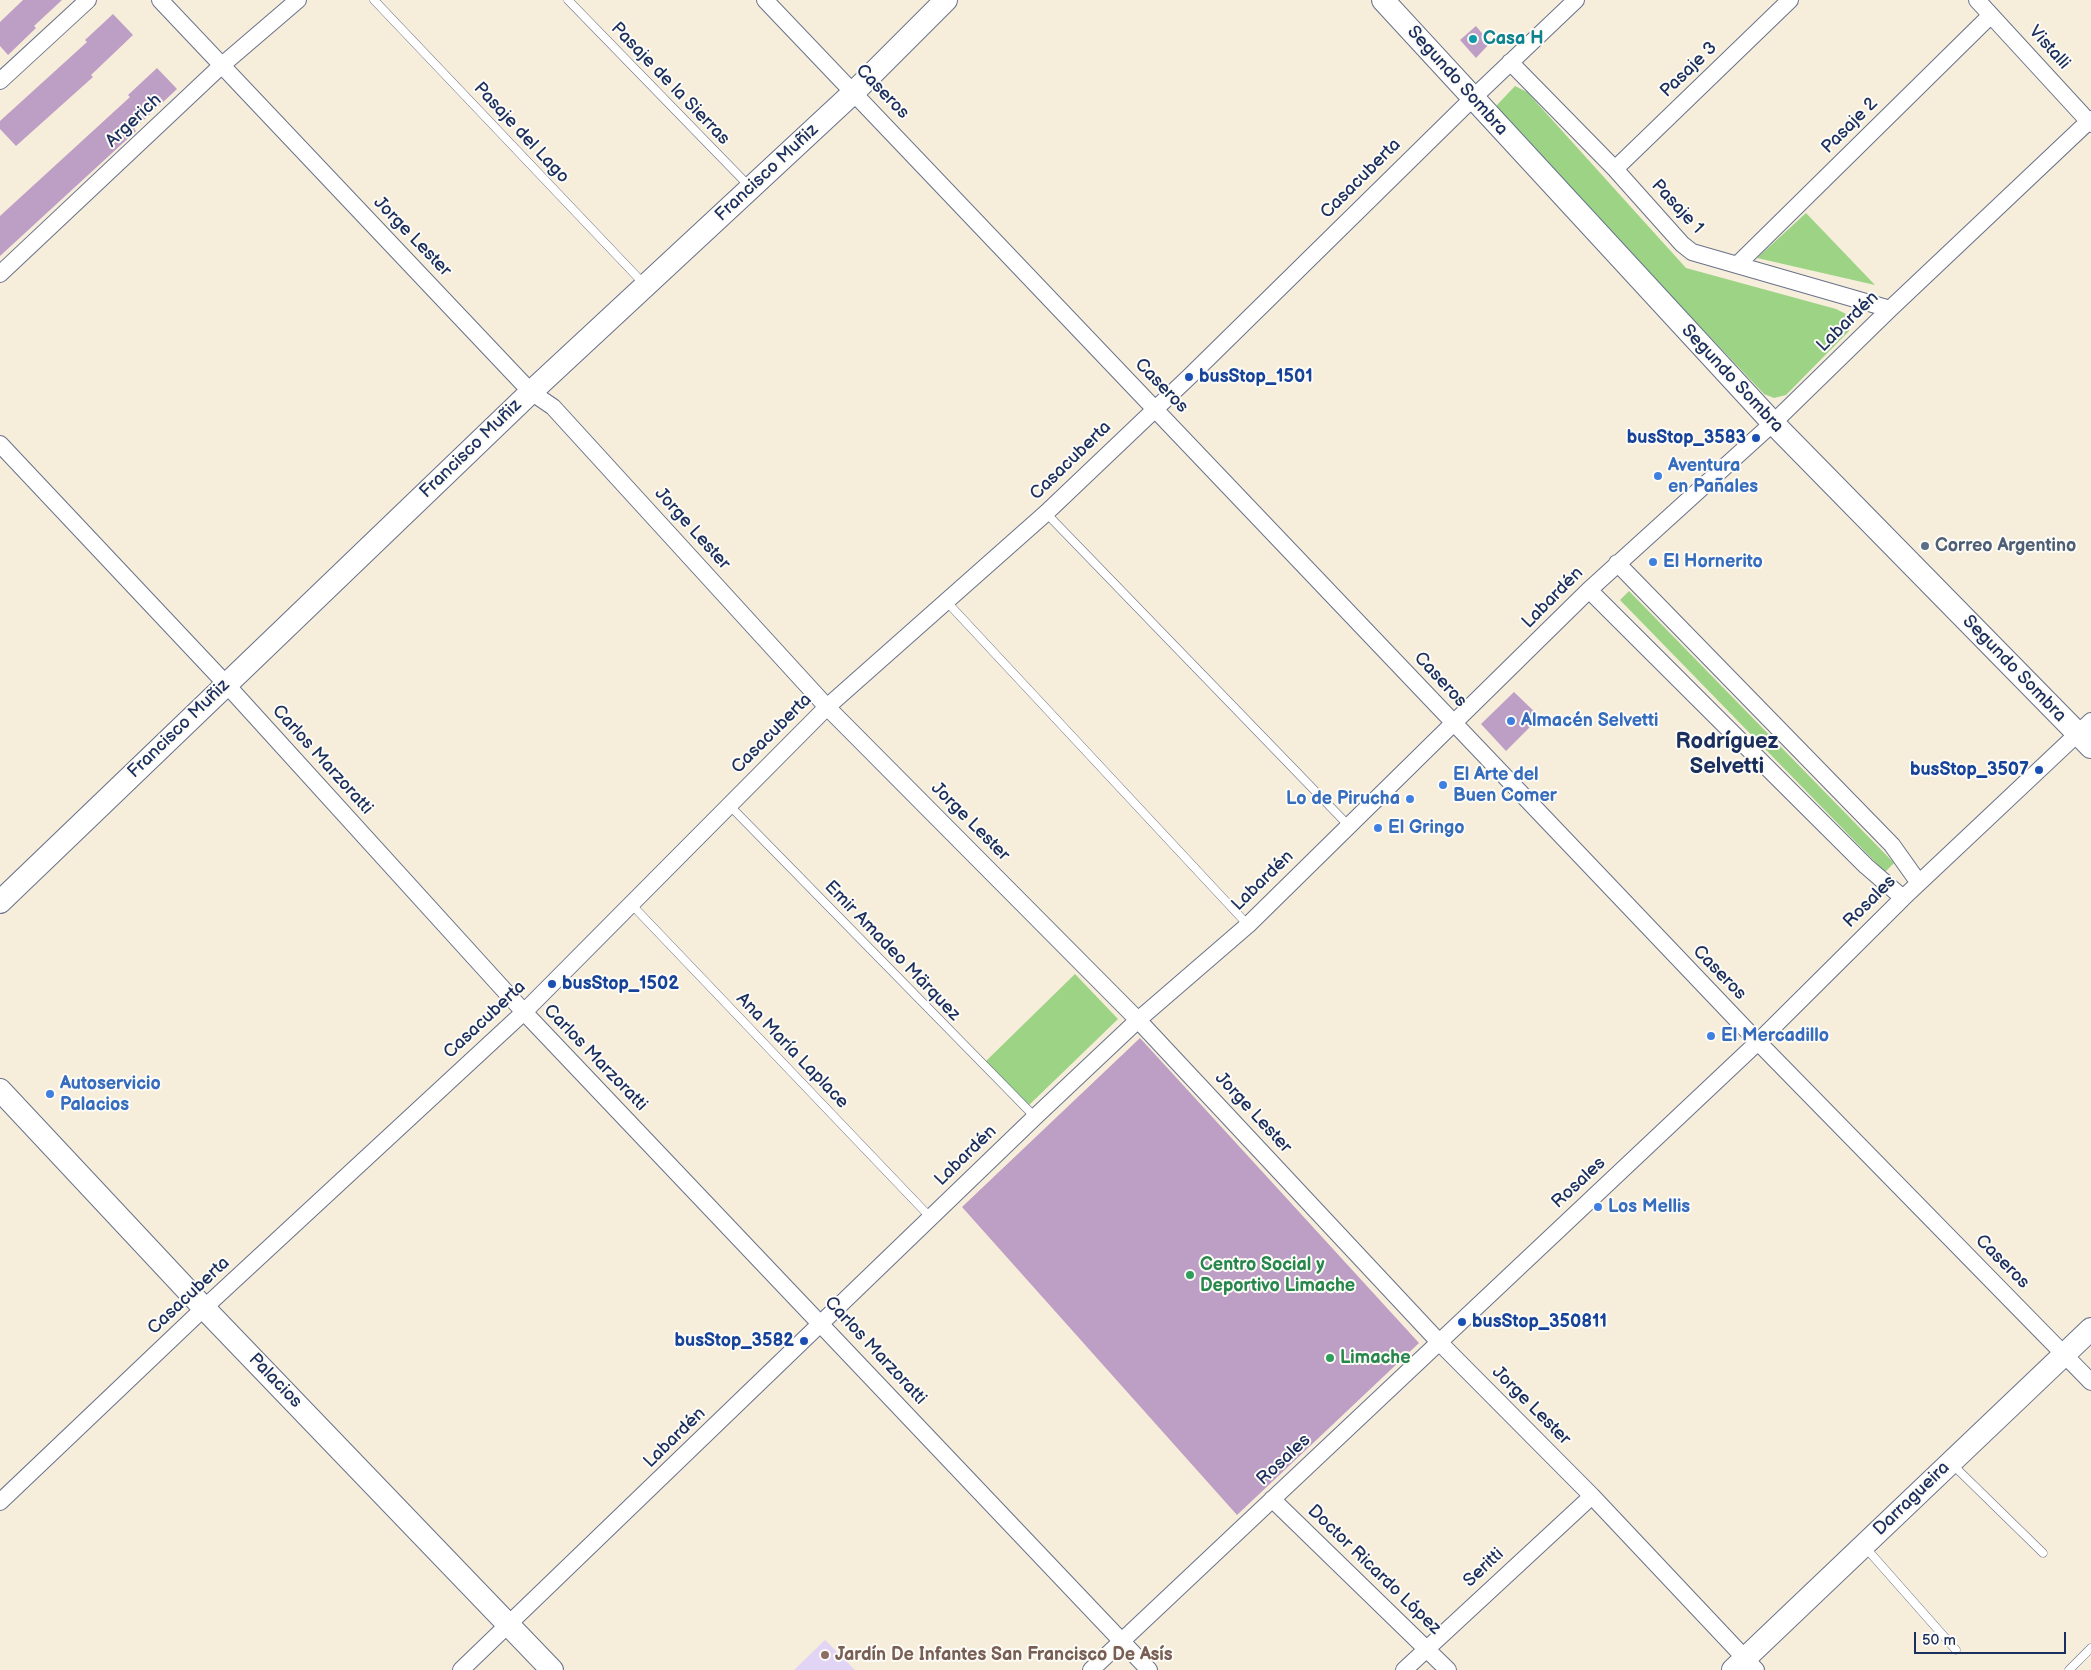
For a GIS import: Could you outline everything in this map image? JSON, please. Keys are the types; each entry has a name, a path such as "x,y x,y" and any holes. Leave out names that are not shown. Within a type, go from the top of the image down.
{"street":[{"path":"0,81 88,0"},
{"name":"Jorge Lester","path":"160,0 531,392 553,407 827,707 1138,1020 1440,1342 1592,1496 1745,1666"},
{"name":"Argerich","path":"0,274 221,66 298,0"},
{"name":"Caseros","path":"765,0 1758,1042 2091,1382"},
{"name":"Francisco Muñiz","path":"0,902 531,392 854,92 946,0"},
{"name":"Segundo Sombra","path":"1383,0 1773,423 2087,734"},
{"name":"Casacuberta","path":"0,1502 204,1308 524,1012 827,707 1046,513 1472,98 1576,0"},
{"name":"Pasaje 3","path":"1615,168 1790,0"},
{"name":"Vistalli","path":"1977,0 2090,122"},
{"name":"Pasaje 2","path":"1737,265 1992,15"},
{"name":"Pasaje 1","path":"1510,62 1615,168 1682,244 1692,252 1890,309"},
{"name":"Labardén","path":"461,1670 1138,1020 1248,925 1617,563 1773,423 1890,309 2090,122"},
{"name":"Carlos Marzoratti","path":"0,444 226,684 524,1012 1149,1670"},
{"path":"1617,563 1892,845 1919,883"},
{"path":"1589,590 1866,866 1903,898"},
{"name":"Rosales","path":"1091,1670 1758,1042 1903,898 2087,734"},
{"name":"Palacios","path":"0,1090 204,1308 552,1670"},
{"name":"Darragueira","path":"1745,1666 1863,1546 2091,1329"},
{"name":"Seritti","path":"1404,1670 1592,1496"},
{"name":"Doctor Ricardo López","path":"1272,1499 1448,1670"}],"lane":[{"name":"Pasaje del Lago","path":"374,0 645,286"},
{"name":"Pasaje de la Sierras","path":"568,0 751,188"},
{"path":"1046,513 1349,826"},
{"path":"946,601 1248,925"},
{"name":"Emir Amadeo Märquez","path":"728,806 1035,1118"},
{"name":"Ana María Laplace","path":"631,904 930,1218"},
{"path":"1951,1462 2043,1553"},
{"path":"1863,1546 1956,1650"},
{"path":"2069,1670 2091,1648"}],"shaded area":[{"name":"Jardín De Infantes San Francisco De Asís","path":"825,1640 855,1670 794,1670"}],"green space":[{"path":"1515,86 1527,92 1686,268 1836,309 1852,317 1849,331 1786,395 1774,398 1764,394 1498,113 1497,105"},
{"path":"1806,213 1875,285 1757,258"},
{"path":"1629,591 1894,863 1885,872 1620,600"},
{"path":"1075,974 1118,1019 1027,1107 984,1063"}],"building":[{"path":"23,0 62,0 34,26 36,28 8,55 0,46 0,22"},
{"path":"113,14 133,35 91,75 93,77 16,146 0,129 0,121 87,42 85,40"},
{"name":"Casa H","path":"1476,26 1490,43 1476,58 1460,40"},
{"path":"157,68 177,89 134,129 136,131 0,256 0,216 130,97 128,95"},
{"name":"Almacén Selvetti","path":"1514,692 1540,717 1506,751 1481,724"},
{"name":"Centro Social y Deportivo Limache","path":"1140,1038 1419,1343 1237,1515 962,1207"}],"place":[{"name":"Casa H","path":"1473,39"},
{"name":"busStop_1501","path":"1189,377"},
{"name":"busStop_3583","path":"1756,438"},
{"name":"Aventura en Pañales","path":"1658,476"},
{"name":"Correo Argentino","path":"1925,546"},
{"name":"El Hornerito","path":"1653,562"},
{"name":"Almacén Selvetti","path":"1511,721"},
{"name":"busStop_3507","path":"2039,770"},
{"name":"El Arte del Buen Comer","path":"1443,785"},
{"name":"Lo de Pirucha","path":"1410,799"},
{"name":"El Gringo","path":"1378,828"},
{"name":"busStop_1502","path":"552,984"},
{"name":"El Mercadillo","path":"1711,1036"},
{"name":"Autoservicio Palacios","path":"50,1094"},
{"name":"Los Mellis","path":"1598,1207"},
{"name":"Centro Social y Deportivo Limache","path":"1190,1275"},
{"name":"busStop_350811","path":"1462,1322"},
{"name":"busStop_3582","path":"804,1341"},
{"name":"Limache","path":"1330,1358"},
{"name":"Jardín De Infantes San Francisco De Asís","path":"825,1655"}],"district":[{"name":"Rodríguez Selvetti","path":"1727,754"}]}
